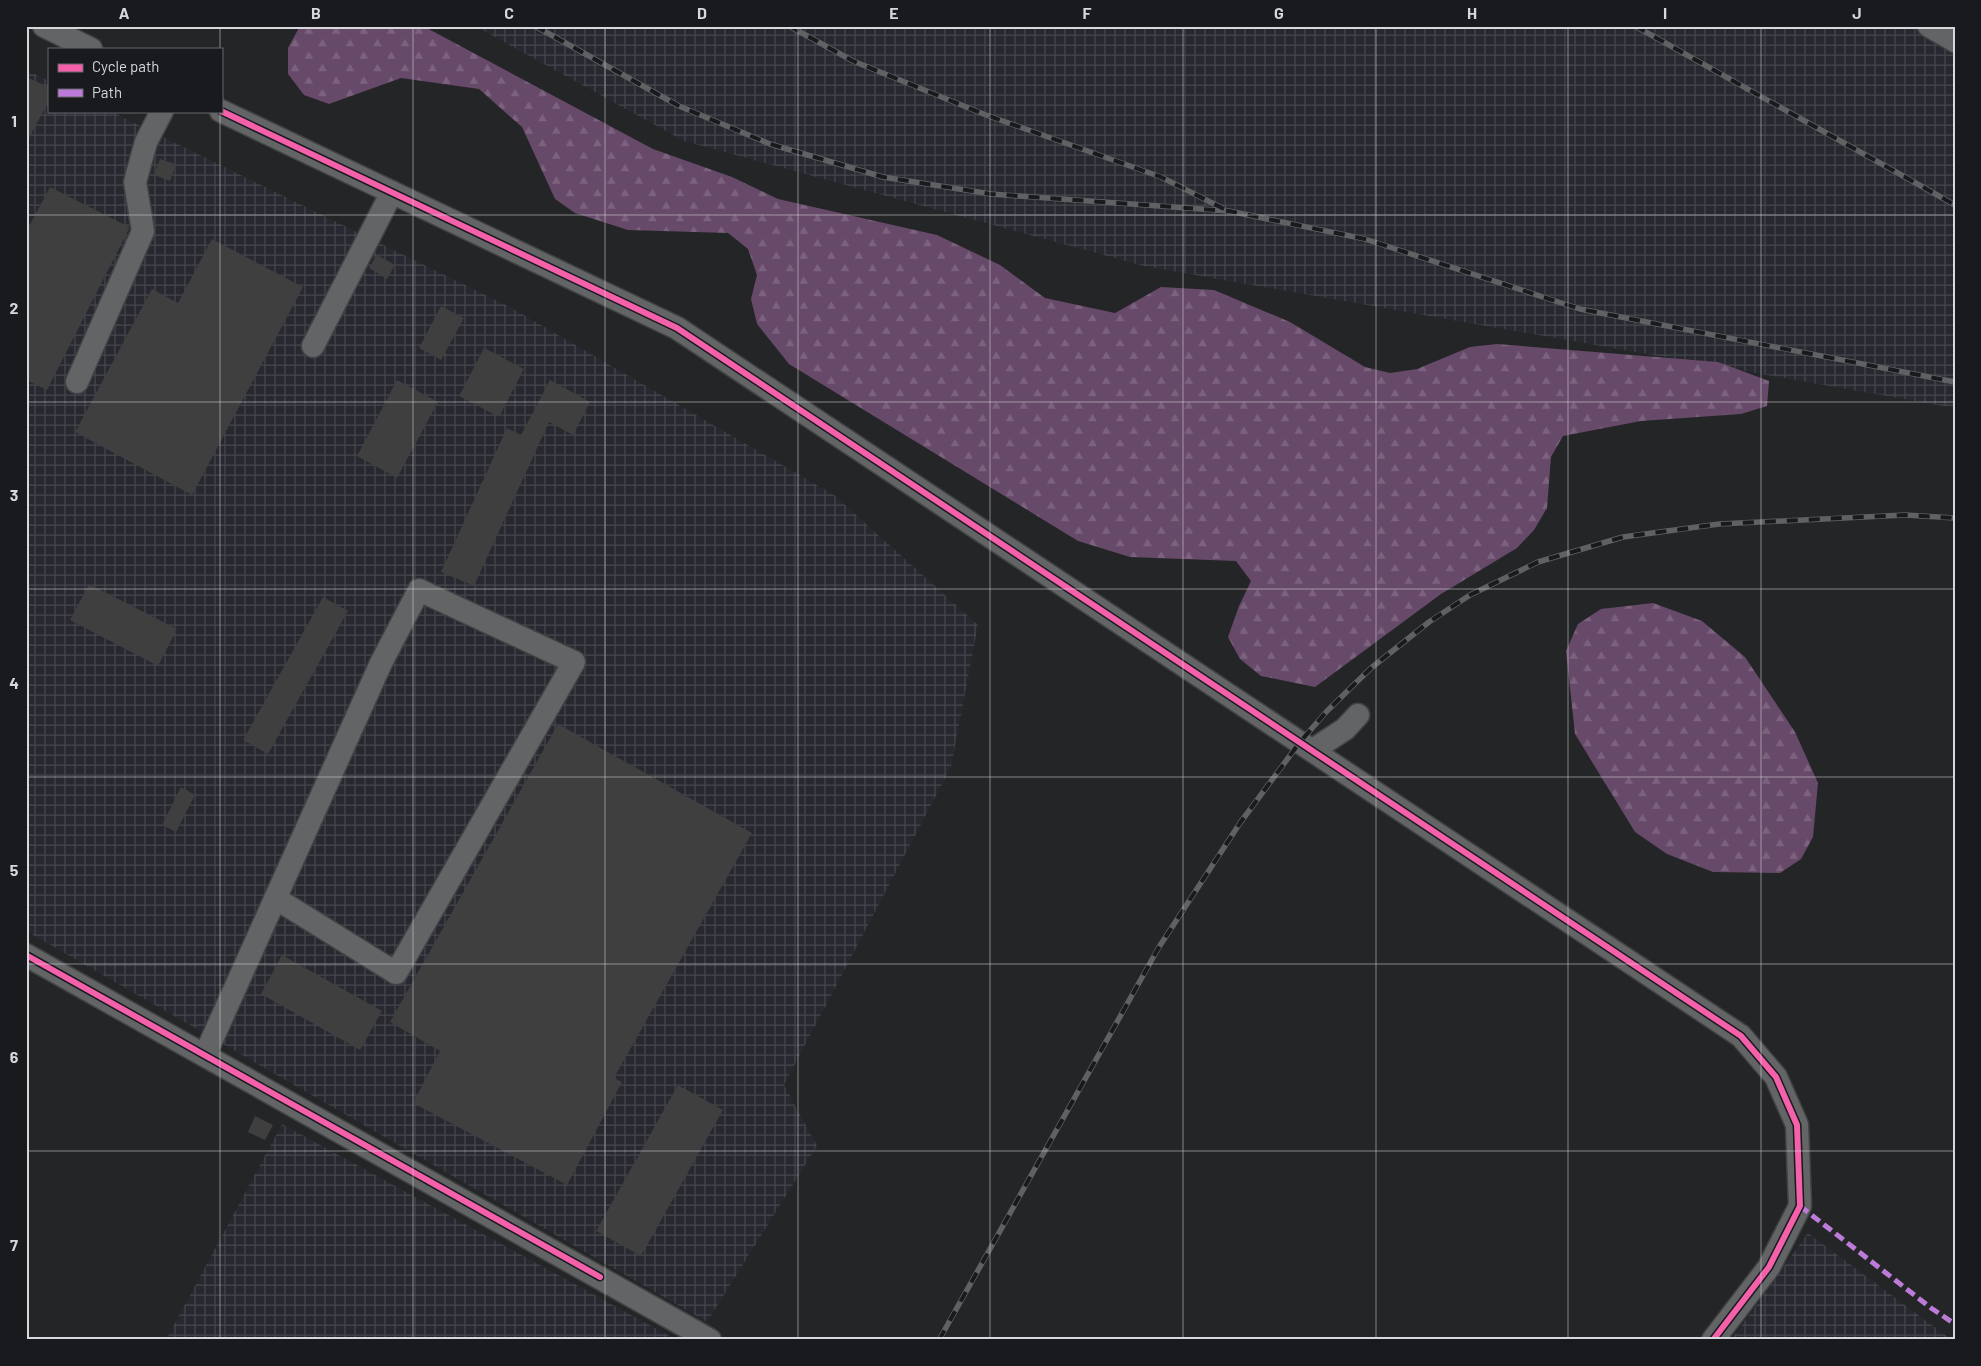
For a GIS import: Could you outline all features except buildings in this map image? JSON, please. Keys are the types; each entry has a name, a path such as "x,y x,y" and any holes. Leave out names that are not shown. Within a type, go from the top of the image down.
{"street":[{"path":"44,26 89,48"},
{"path":"1929,26 1955,41"},
{"path":"222,111 677,328 1740,1036 1776,1077 1796,1125 1800,1206 1769,1267 1713,1340"},
{"path":"77,382 143,231 135,182 146,142 161,112"},
{"path":"313,346 392,192"},
{"path":"204,1055 381,663 419,590 574,662 396,973 275,898"},
{"path":"1313,750 1345,729 1358,715"},
{"path":"26,955 710,1340"}],"shaded area":[{"path":"475,26 1955,26 1955,408 1144,266 684,141"},
{"path":"26,70 48,81 48,112 112,112 510,307 834,495 978,625 951,767 784,1085 817,1146 707,1322 26,931"},
{"path":"282,1124 677,1340 166,1340"},
{"path":"1808,1233 1952,1340 1731,1340"}],"green space":[{"path":"300,26 423,26 653,149 732,177 778,199 937,235 1000,265 1045,298 1115,313 1161,287 1214,290 1290,322 1365,367 1390,373 1417,369 1470,347 1497,344 1718,362 1769,381 1767,406 1741,414 1641,421 1563,436 1551,457 1547,508 1534,530 1517,548 1441,594 1315,687 1261,676 1240,659 1228,637 1239,606 1251,581 1236,561 1130,557 1078,541 789,364 757,324 751,299 757,275 748,249 728,233 628,230 575,213 555,199 522,127 479,89 401,78 329,104 304,95 288,74 288,48"},
{"path":"1653,603 1702,621 1745,657 1795,732 1818,783 1813,837 1801,859 1780,873 1713,872 1667,854 1635,832 1575,734 1566,651 1578,624 1601,609"}],"railway":[{"path":"535,26 679,106 770,144 883,177 991,194 1229,211 1365,239 1580,309 1955,382"},
{"path":"789,26 853,61 986,115 1161,177 1224,209"},
{"path":"1635,26 1955,205"},
{"path":"939,1340 1159,947 1240,823 1300,742 1327,711 1371,668 1429,622 1470,595 1538,562 1623,537 1719,524 1905,515 1955,518"}],"marked path":[{"path":"1800,1206 1931,1308 1955,1324"}],"cycle path":[{"path":"222,111 677,328 1741,1036 1776,1077 1797,1125 1800,1206 1769,1267 1713,1340"},
{"path":"26,955 600,1277"}]}
